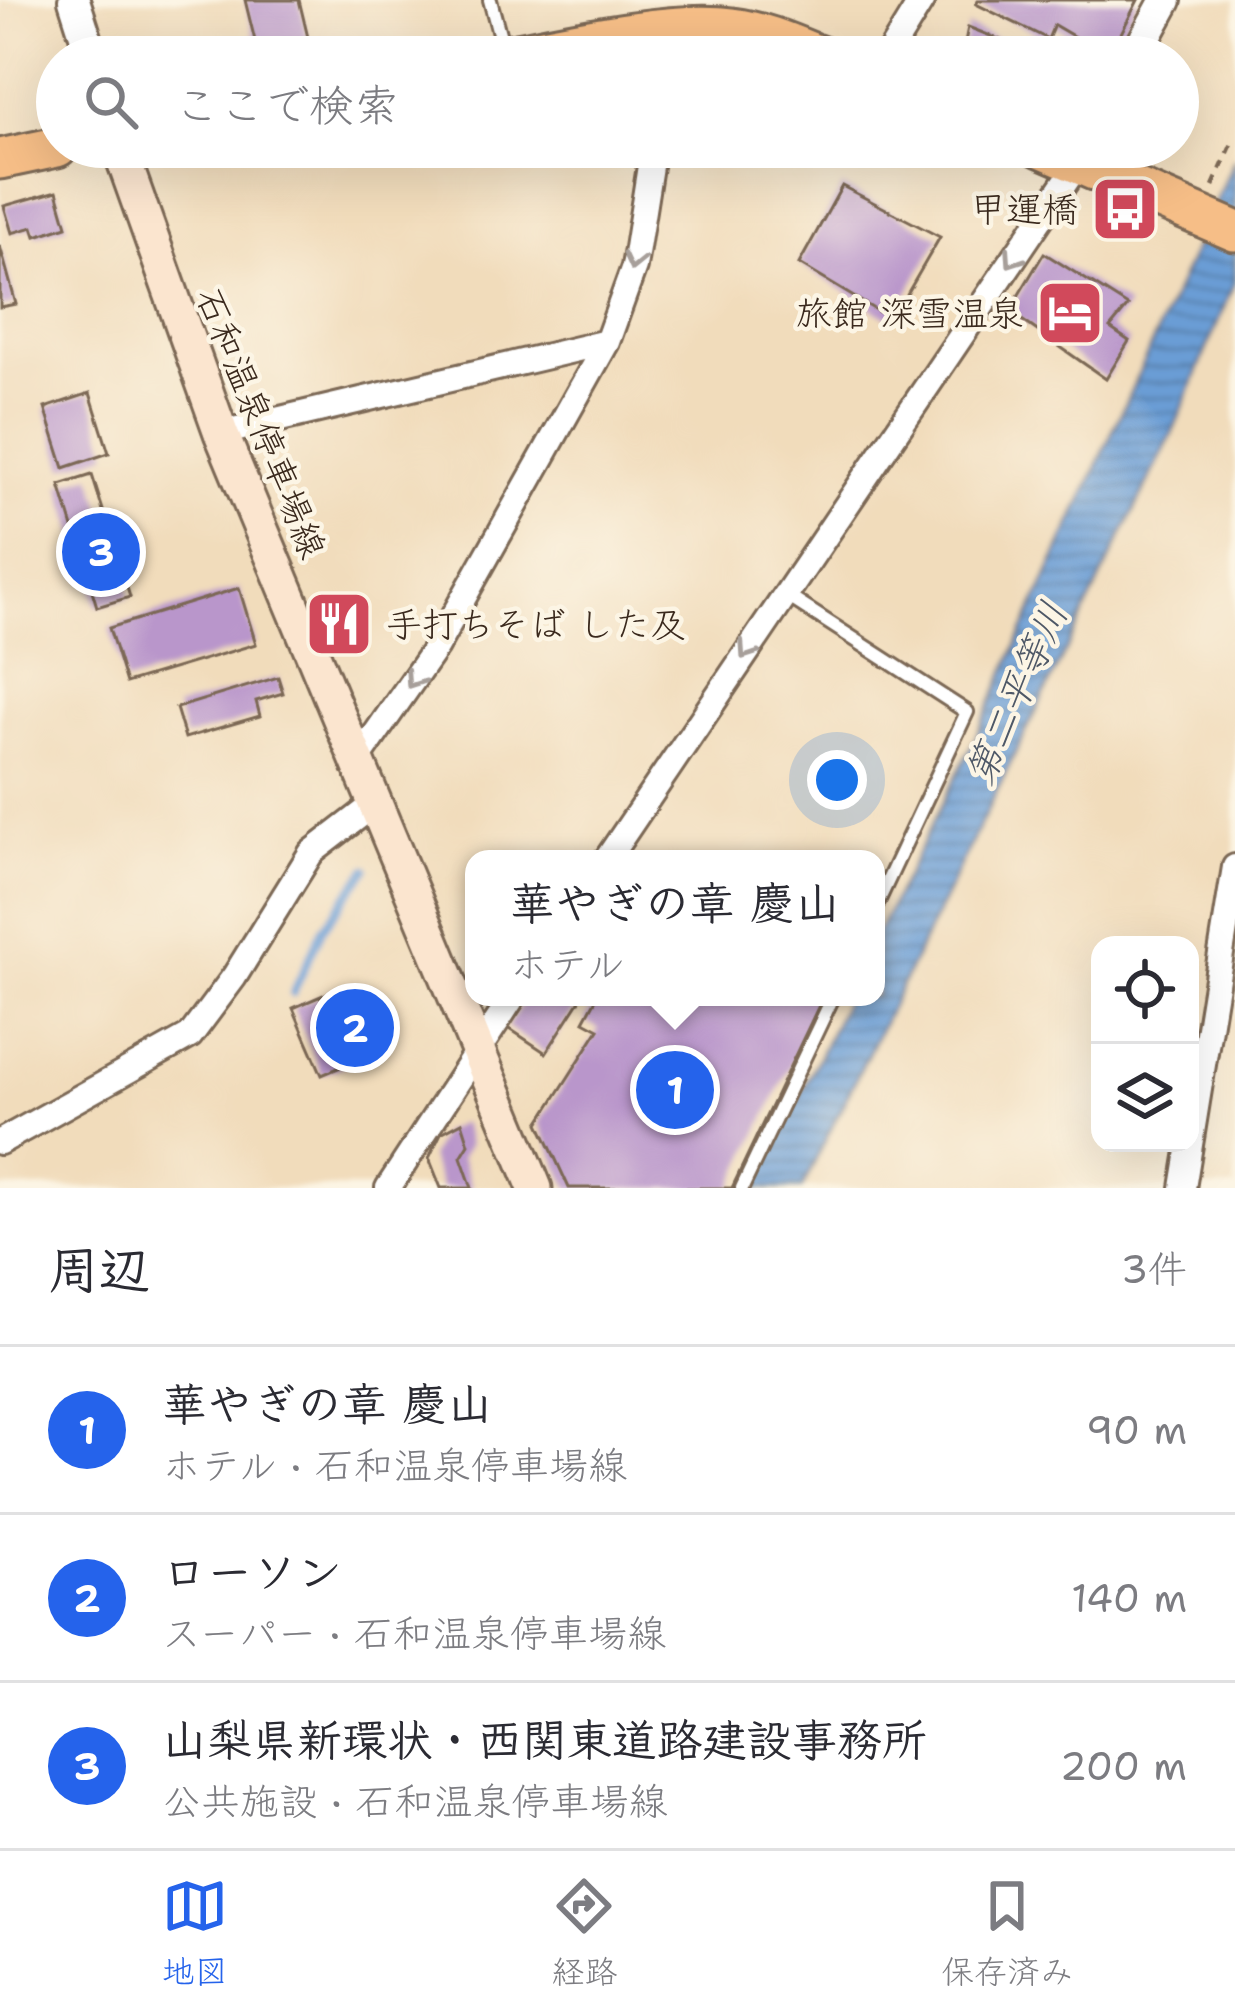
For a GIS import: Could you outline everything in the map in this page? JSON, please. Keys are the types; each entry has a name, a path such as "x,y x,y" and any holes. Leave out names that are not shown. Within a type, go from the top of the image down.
{"highway":[{"path":"632,36 728,27 770,36"},
{"path":"0,159 36,151"},
{"path":"1110,168 1218,224"}],"main road":[{"name":"石和温泉停車場線","path":"126,168 220,433 535,1188"}],"street":[{"path":"74,0 85,36"},
{"path":"900,36 922,0"},
{"path":"1147,36 1166,0"},
{"path":"356,762 436,647 608,343 634,267 650,168"},
{"path":"613,850 1074,168"},
{"path":"220,433 608,343"},
{"path":"0,1142 190,1036 311,853 372,806"},
{"path":"1183,1188 1235,867"},
{"path":"388,1188 507,1006"}],"lane":[{"path":"490,0 497,36"},
{"path":"786,595 967,712 885,887"},
{"path":"742,1188 829,1006"}],"path":[{"path":"1218,224 1235,136"}],"water":[{"name":"第二平等川","path":"1235,158 1235,280 1172,434 802,1188 756,1188 843,1006 885,1006 885,917 976,737"}],"building":[{"path":"245,0 299,0 308,36 254,36"},
{"path":"978,0 1138,0 1120,36 1073,36 1054,25 1049,36 1042,36 976,4"},
{"path":"968,27 990,36 966,36"},
{"path":"842,186 940,237 892,320 799,264"},
{"path":"57,191 67,226 36,236 33,227 12,233 4,206"},
{"path":"0,246 16,304 0,307"},
{"path":"1044,253 1128,306 1110,328 1129,341 1106,379 1009,311"},
{"path":"90,393 109,453 64,468 45,408"},
{"path":"92,475 130,597 97,607 60,485"},
{"path":"239,588 256,644 126,683 109,628"},
{"path":"278,677 283,693 256,701 260,716 185,738 176,708"},
{"path":"337,989 366,1056 322,1075 293,1008"},
{"path":"520,1006 576,1006 546,1053 507,1027"},
{"path":"592,1006 819,1006 732,1188 569,1188 539,1123 599,1029 584,1021"},
{"path":"462,1122 469,1144 461,1157 472,1188 441,1188 429,1158 441,1133"}],"waterway":[{"path":"293,993 323,928 367,869"}],"place":[{"name":"甲運橋","path":"1125,209"},
{"name":"旅館 深雪温泉","path":"1070,313"},
{"name":"山梨県新環状・西関東道路建設事務所","path":"101,552"},
{"name":"手打ちそば した及","path":"339,624"},
{"name":"ローソン","path":"355,1028"},
{"name":"華やぎの章 慶山","path":"675,1090"}]}
